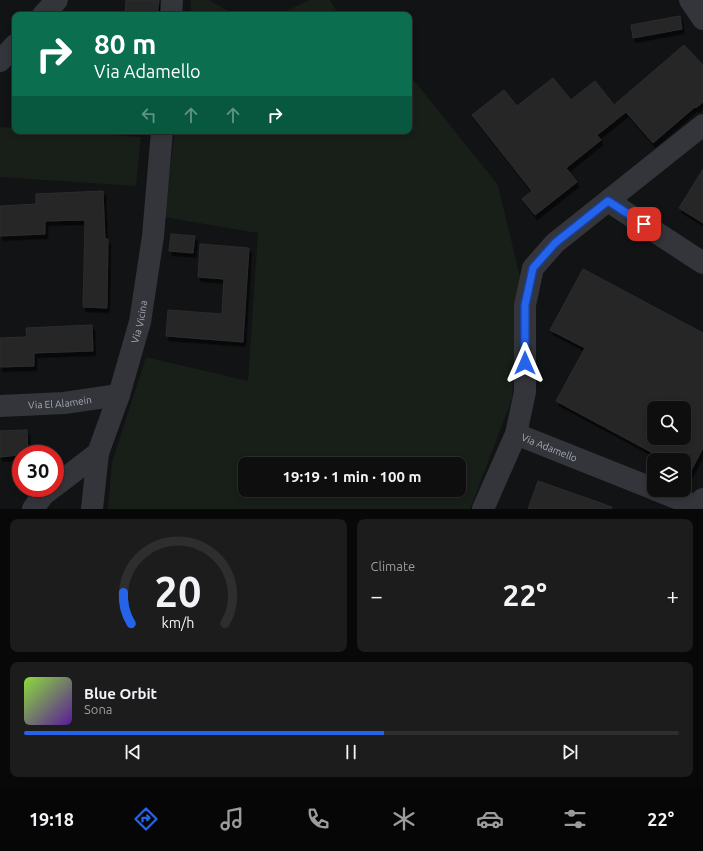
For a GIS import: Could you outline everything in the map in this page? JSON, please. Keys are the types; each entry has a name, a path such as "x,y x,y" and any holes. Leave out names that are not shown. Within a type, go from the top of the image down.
{"street":[{"path":"46,12 56,0"},
{"path":"171,12 172,0"},
{"path":"690,0 703,19"},
{"path":"0,61 12,48"},
{"name":"Via Adamello","path":"647,487 516,434 525,392 525,305 533,268 555,243 703,125"},
{"name":"Via Vicina","path":"92,509 98,453 119,395 140,322 153,236 162,134"},
{"path":"608,201 703,263"},
{"name":"Via El Alamein","path":"0,406 64,403 119,395"},
{"path":"483,509 516,434"},
{"path":"64,479 98,453"},
{"path":"33,509 42,497"},
{"name":"Via Adamello","path":"673,497 699,507 703,499"}],"shaded area":[{"path":"191,0 209,0 230,12 190,12"},
{"path":"309,0 330,0 337,12 284,12"},
{"path":"412,80 498,185 520,277 512,399 470,509 108,509 112,462 146,357 248,381 258,233 164,217 175,134 412,134"},
{"path":"0,127 12,128 12,134 97,134 141,137 136,186 0,177"}],"building":[{"path":"126,0 159,0 157,12 125,12"},
{"path":"680,16 682,29 633,38 631,25"},
{"path":"684,45 703,65 703,102 696,108 695,107 653,143 626,112 597,135 601,140 566,168 577,182 535,215 522,199 532,191 472,115 504,90 517,106 553,78 571,100 595,81 614,105"},
{"path":"703,169 703,223 679,208"},
{"path":"103,191 105,239 108,239 107,308 83,307 85,220 45,221 45,234 0,236 0,206 36,204 36,194"},
{"path":"171,234 195,236 193,253 169,251"},
{"path":"200,244 249,248 243,342 166,336 168,310 222,314 224,279 198,277"},
{"path":"583,269 703,333 703,448 691,471 691,453 653,453 556,401 585,348 550,330"},
{"path":"92,325 93,351 34,353 34,366 0,367 0,338 27,337 26,328"},
{"path":"27,430 28,445 12,445 12,456 0,457 0,431"},
{"path":"538,481 612,507 611,509 528,509"}],"route":[{"path":"525,363 525,305 533,268 555,243 608,201 644,224"}]}
